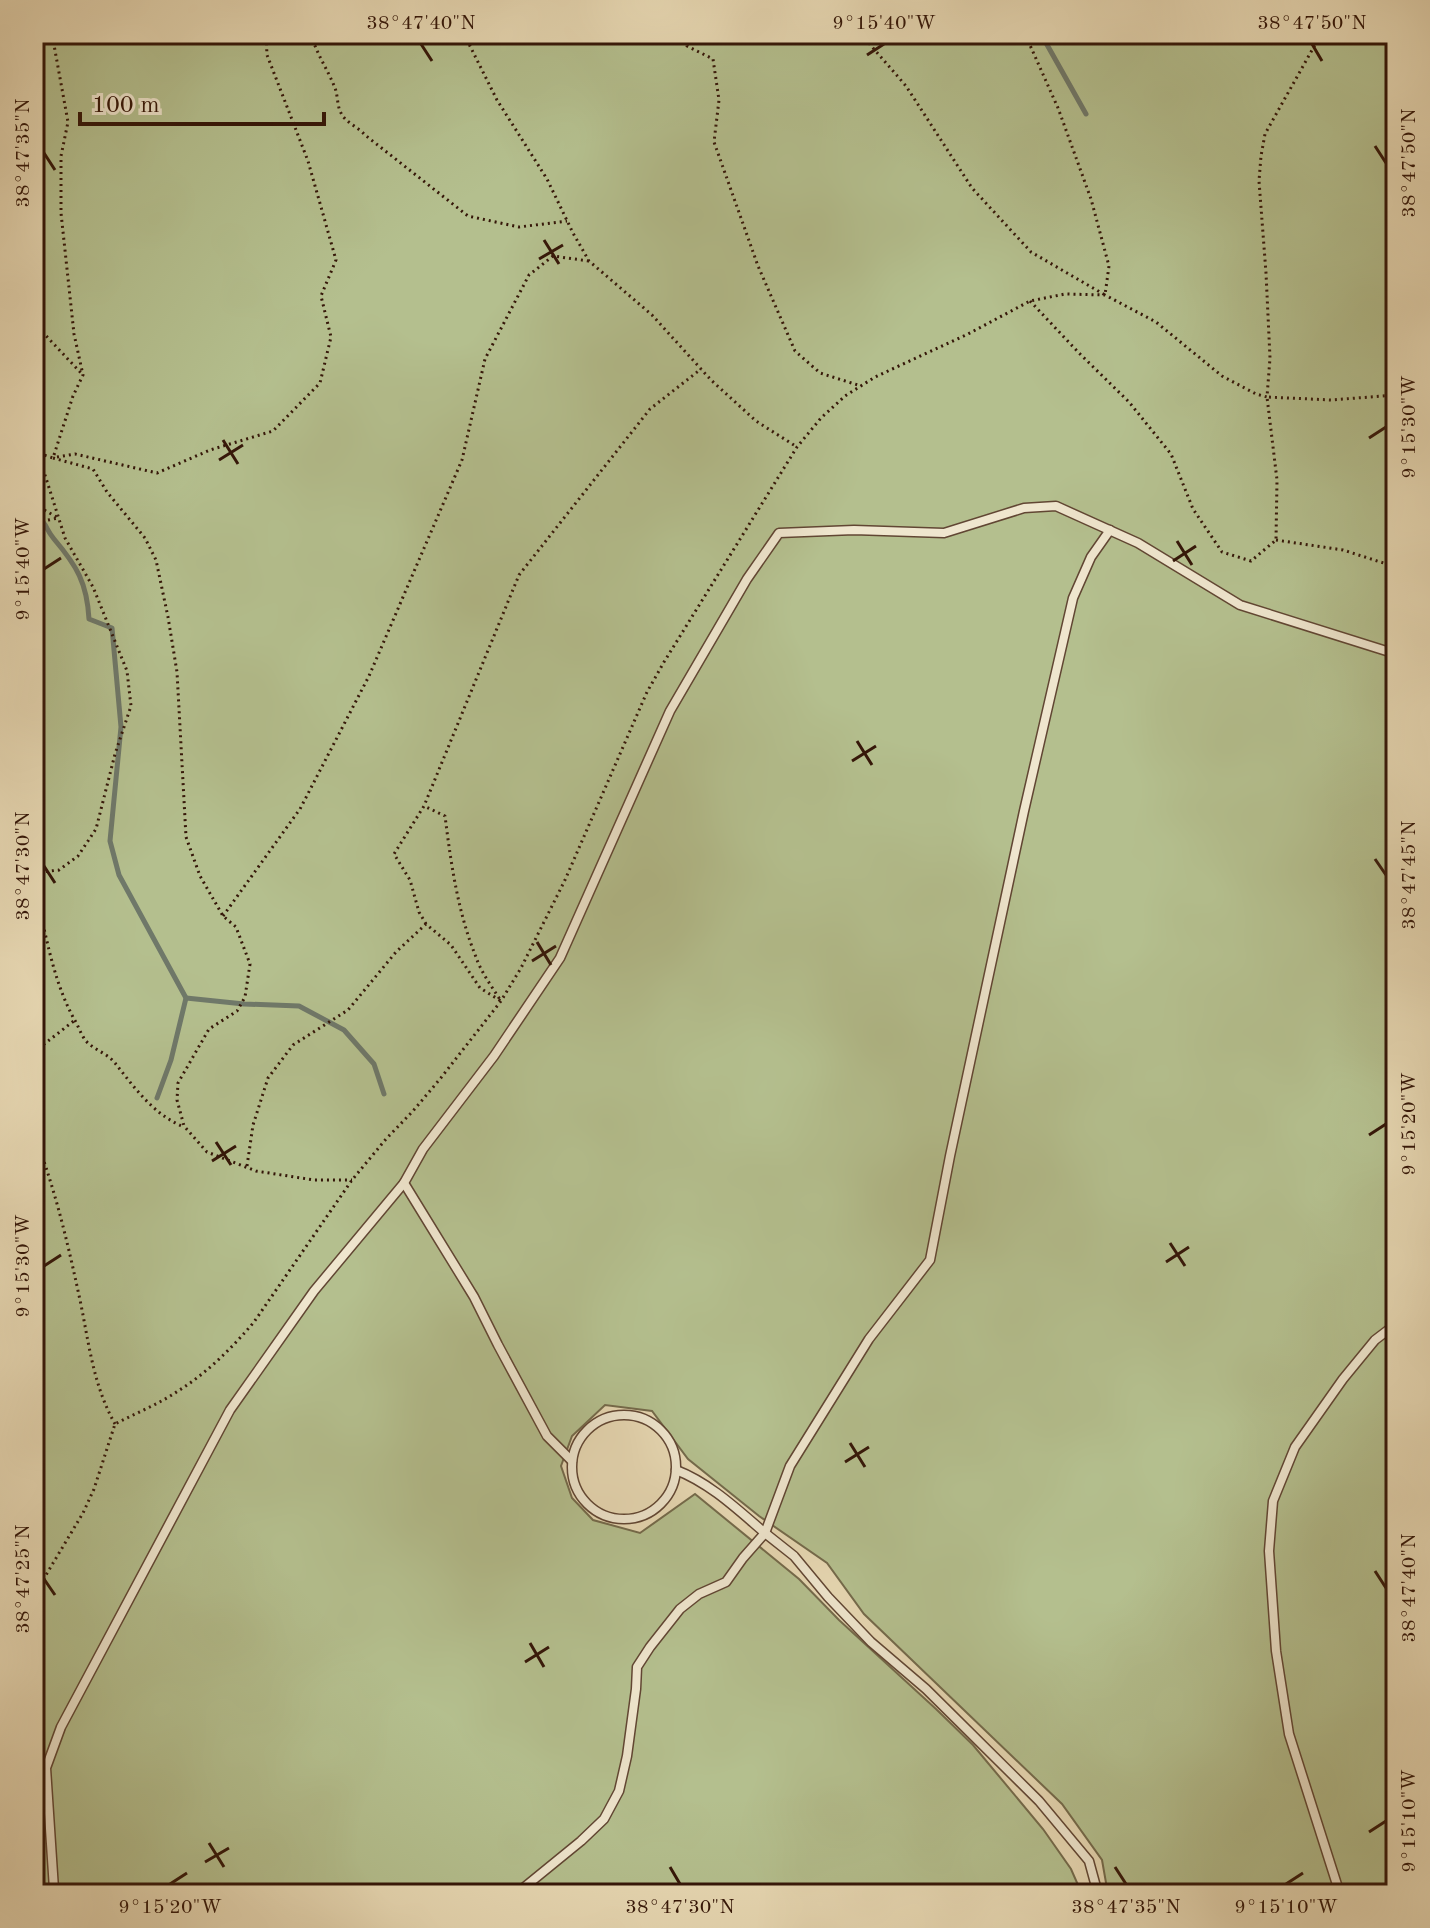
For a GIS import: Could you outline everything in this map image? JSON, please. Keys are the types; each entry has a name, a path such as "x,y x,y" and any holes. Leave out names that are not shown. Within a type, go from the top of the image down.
{"lane":[{"path":"52,1894 46,1768 61,1727 230,1410 314,1291 404,1183 423,1149 494,1056 560,958 670,711 747,579 779,533 854,530 944,533 1024,508 1056,506 1138,543 1240,605 1396,654"},
{"path":"516,1894 604,1819 619,1791 627,1756 637,1667 680,1609 699,1594 726,1582 765,1533 790,1466 869,1339 930,1260 1024,811 1073,598 1091,557 1110,530"},
{"path":"404,1183 474,1297 547,1436 572,1461"},
{"path":"1340,1894 1289,1734 1276,1651 1269,1551 1273,1501 1295,1447 1375,1340 1396,1324"},
{"path":"628,1416 653,1424 666,1436 674,1452 676,1470 664,1501 652,1512 636,1518 620,1519 597,1511 579,1494 573,1478 572,1461 577,1444 587,1430 602,1420 628,1416"},
{"path":"676,1470 719,1495 794,1556 871,1642 926,1689 1039,1801 1089,1861 1098,1894"}],"path":[{"path":"52,34 68,122 61,156 61,213 74,334 83,375 53,458"},
{"path":"53,458 75,454 157,473 210,450 273,431 320,383 331,337 321,296 336,260 308,161 267,55 266,34"},
{"path":"311,34 334,85 339,111 346,120 451,204 468,216 519,227 567,221"},
{"path":"464,34 497,100 547,179 589,261 652,315 701,369 756,421 797,447"},
{"path":"683,34 687,46 713,59 719,100 714,142 758,266 795,351 820,373 861,386"},
{"path":"861,34 906,86 972,188 1031,252 1156,322 1222,376 1256,394 1331,400 1396,395"},
{"path":"1025,34 1058,108 1091,199 1109,266 1105,295"},
{"path":"1276,540 1277,480 1267,397 1270,358 1259,181 1261,156 1265,134 1321,34"},
{"path":"223,916 300,809 369,676 462,460 485,359 529,275 553,256 589,261"},
{"path":"115,1424 177,1393 202,1375 237,1342 352,1180 440,1079 501,1001 565,880 647,692 797,447 821,418 845,396 875,377 1030,301 1065,294 1105,295"},
{"path":"1030,301 1129,402 1171,454 1193,509 1222,552 1251,561 1276,540 1343,550 1396,567"},
{"path":"34,323 83,375"},
{"path":"501,1001 480,988 451,945 426,924 419,912 410,880 394,854 424,806 519,575 650,409 701,369"},
{"path":"36,452 93,469 107,492 145,538 156,560 177,672 186,837 200,876 223,916 236,927 250,964 245,997 237,1011 209,1029 178,1083 177,1100 184,1126 207,1152 256,1171 314,1180 352,1180"},
{"path":"34,873 59,870 78,856 96,829 131,706 127,671 93,587 65,538 36,452"},
{"path":"34,504 58,518"},
{"path":"34,523 58,518"},
{"path":"424,806 445,816 462,914 476,960 501,1001"},
{"path":"34,889 62,995 86,1041 110,1057 140,1095 170,1121 184,1126"},
{"path":"247,1168 253,1125 268,1078 293,1045 348,1010 396,952 426,924"},
{"path":"34,1052 75,1020"},
{"path":"34,1134 64,1226 99,1391 115,1424 83,1513 34,1595"}],"green space":[{"path":"34,34 1396,34 1396,1894 1108,1894 1102,1860 1062,1804 864,1614 827,1563 759,1516 688,1459 652,1411 605,1405 572,1436 561,1466 572,1498 593,1520 640,1533 695,1494 799,1579 973,1745 1043,1829 1071,1869 1082,1894 34,1894"}],"waterway":[{"path":"1041,34 1086,114"},
{"path":"34,515 75,567 86,595 89,619 112,628 121,727 110,841 119,875 186,998 171,1060 157,1098"},
{"path":"186,998 299,1006 344,1030 374,1064 384,1094"}]}
